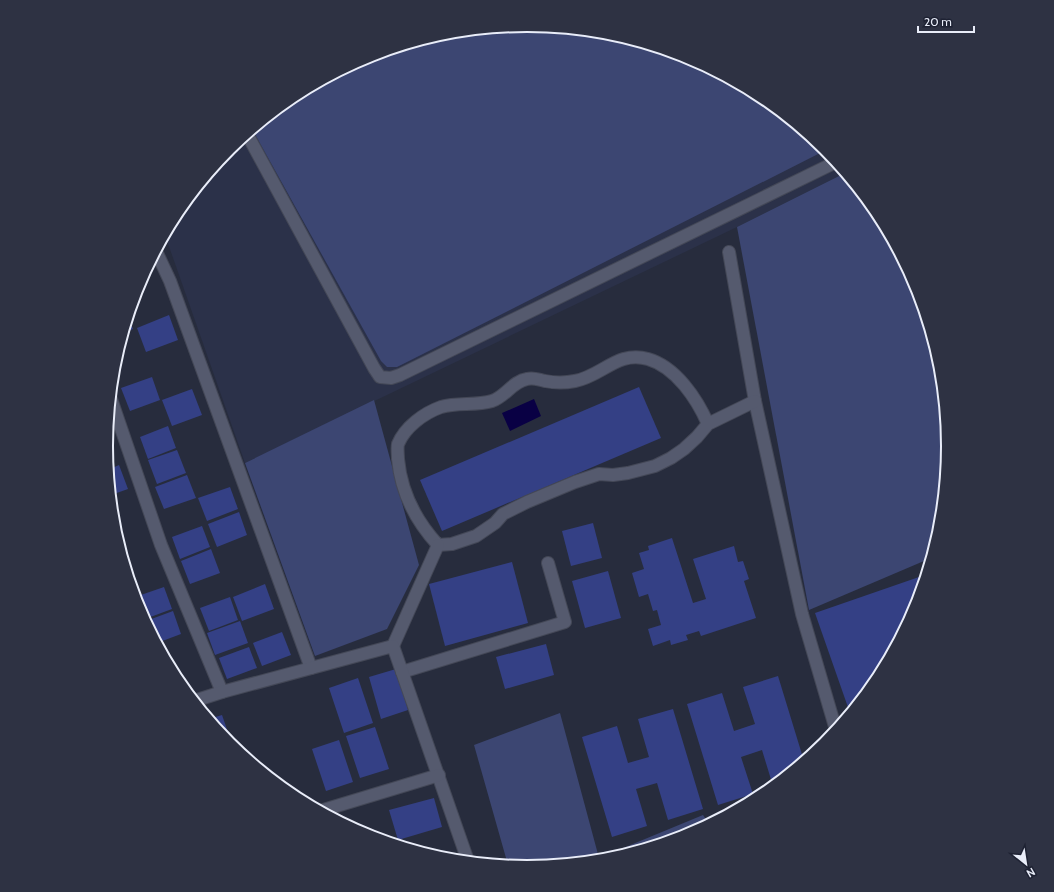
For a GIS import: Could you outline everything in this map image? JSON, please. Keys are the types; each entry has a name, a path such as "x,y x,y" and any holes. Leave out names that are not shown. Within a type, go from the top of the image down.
{"street":[{"path":"250,139 374,368 380,377 391,378 831,165"},
{"path":"729,252 755,401 802,614 834,723"},
{"path":"159,257 173,289 311,668"},
{"path":"438,545 420,522 406,494 399,467 397,445 405,432 427,413 454,404 481,403 494,400 522,380 529,378 554,382 576,381 596,374 619,360 638,357 649,359 673,374 694,398 708,424"},
{"path":"438,545 452,544 476,536 495,523 503,514 570,484 599,474 613,475 628,473 655,466 684,449 708,424 755,401"},
{"path":"115,411 161,545 222,692"},
{"path":"438,545 393,646 466,855"},
{"path":"402,672 565,622 548,563"},
{"path":"200,699 393,646"},
{"path":"329,810 439,776"}],"shaded area":[{"path":"527,32 554,33 608,40 660,54 734,87 779,118 800,135 820,153 840,175 737,227 245,463 167,241 199,194 234,153 275,118 297,102 320,87 344,75 394,54 420,46 473,36"},
{"path":"527,32 554,33 608,40 660,54 734,87 779,118 820,153 397,367 387,367 381,361 255,134 297,102 320,87 344,75 394,54 420,46 473,36"},
{"path":"840,175 871,216 886,239 898,263 919,313 933,365 940,419 940,473 933,527 925,561 809,610 737,227"},
{"path":"534,399 541,416 510,431 502,413"},
{"path":"374,400 419,565 387,629 315,656 245,463"},
{"path":"560,713 598,854 554,859 506,859 474,745"},
{"path":"703,815 706,819 685,828 660,838 620,849"}],"building":[{"path":"169,315 178,340 146,352 137,328"},
{"path":"152,377 160,400 130,411 121,388"},
{"path":"639,387 661,438 442,531 420,480"},
{"path":"192,389 202,415 172,426 162,400"},
{"path":"168,426 176,448 148,459 140,437"},
{"path":"177,450 186,473 157,484 148,460"},
{"path":"119,465 128,489 116,493 114,473 114,467"},
{"path":"187,475 196,498 164,509 155,487"},
{"path":"230,487 238,509 207,521 198,498"},
{"path":"239,512 247,535 217,547 208,524"},
{"path":"593,523 602,558 571,566 562,531"},
{"path":"202,526 210,547 180,559 172,537"},
{"path":"672,538 693,603 706,599 693,559 734,546 738,562 743,561 749,579 744,581 756,618 701,636 699,631 686,635 688,640 671,645 670,640 653,646 648,629 661,625 657,610 653,611 648,594 639,597 632,573 644,569 639,553 649,550 648,546"},
{"path":"211,549 220,573 190,584 181,561"},
{"path":"512,562 528,623 445,646 429,584"},
{"path":"608,571 621,618 585,628 572,581"},
{"path":"919,577 909,604 886,653 848,707 815,613"},
{"path":"265,584 274,609 242,621 233,597"},
{"path":"164,587 172,609 151,617 141,595"},
{"path":"230,597 238,620 209,631 200,608"},
{"path":"173,611 181,634 162,641 152,619"},
{"path":"240,621 248,643 215,655 207,633"},
{"path":"282,632 291,655 262,666 253,643"},
{"path":"546,644 554,675 505,689 496,657"},
{"path":"249,647 257,668 227,679 219,658"},
{"path":"396,669 408,710 381,719 369,677"},
{"path":"778,676 802,755 771,780 762,750 741,757 753,793 718,805 687,704 722,693 734,731 755,724 743,687"},
{"path":"358,678 373,723 344,733 329,688"},
{"path":"673,709 703,809 668,820 657,783 636,789 647,826 612,837 582,737 617,726 628,763 649,757 638,719"},
{"path":"222,715 228,732 216,719 215,717"},
{"path":"375,727 389,769 360,778 346,736"},
{"path":"339,740 353,782 326,791 312,749"},
{"path":"434,798 442,827 398,839 389,810"}]}
